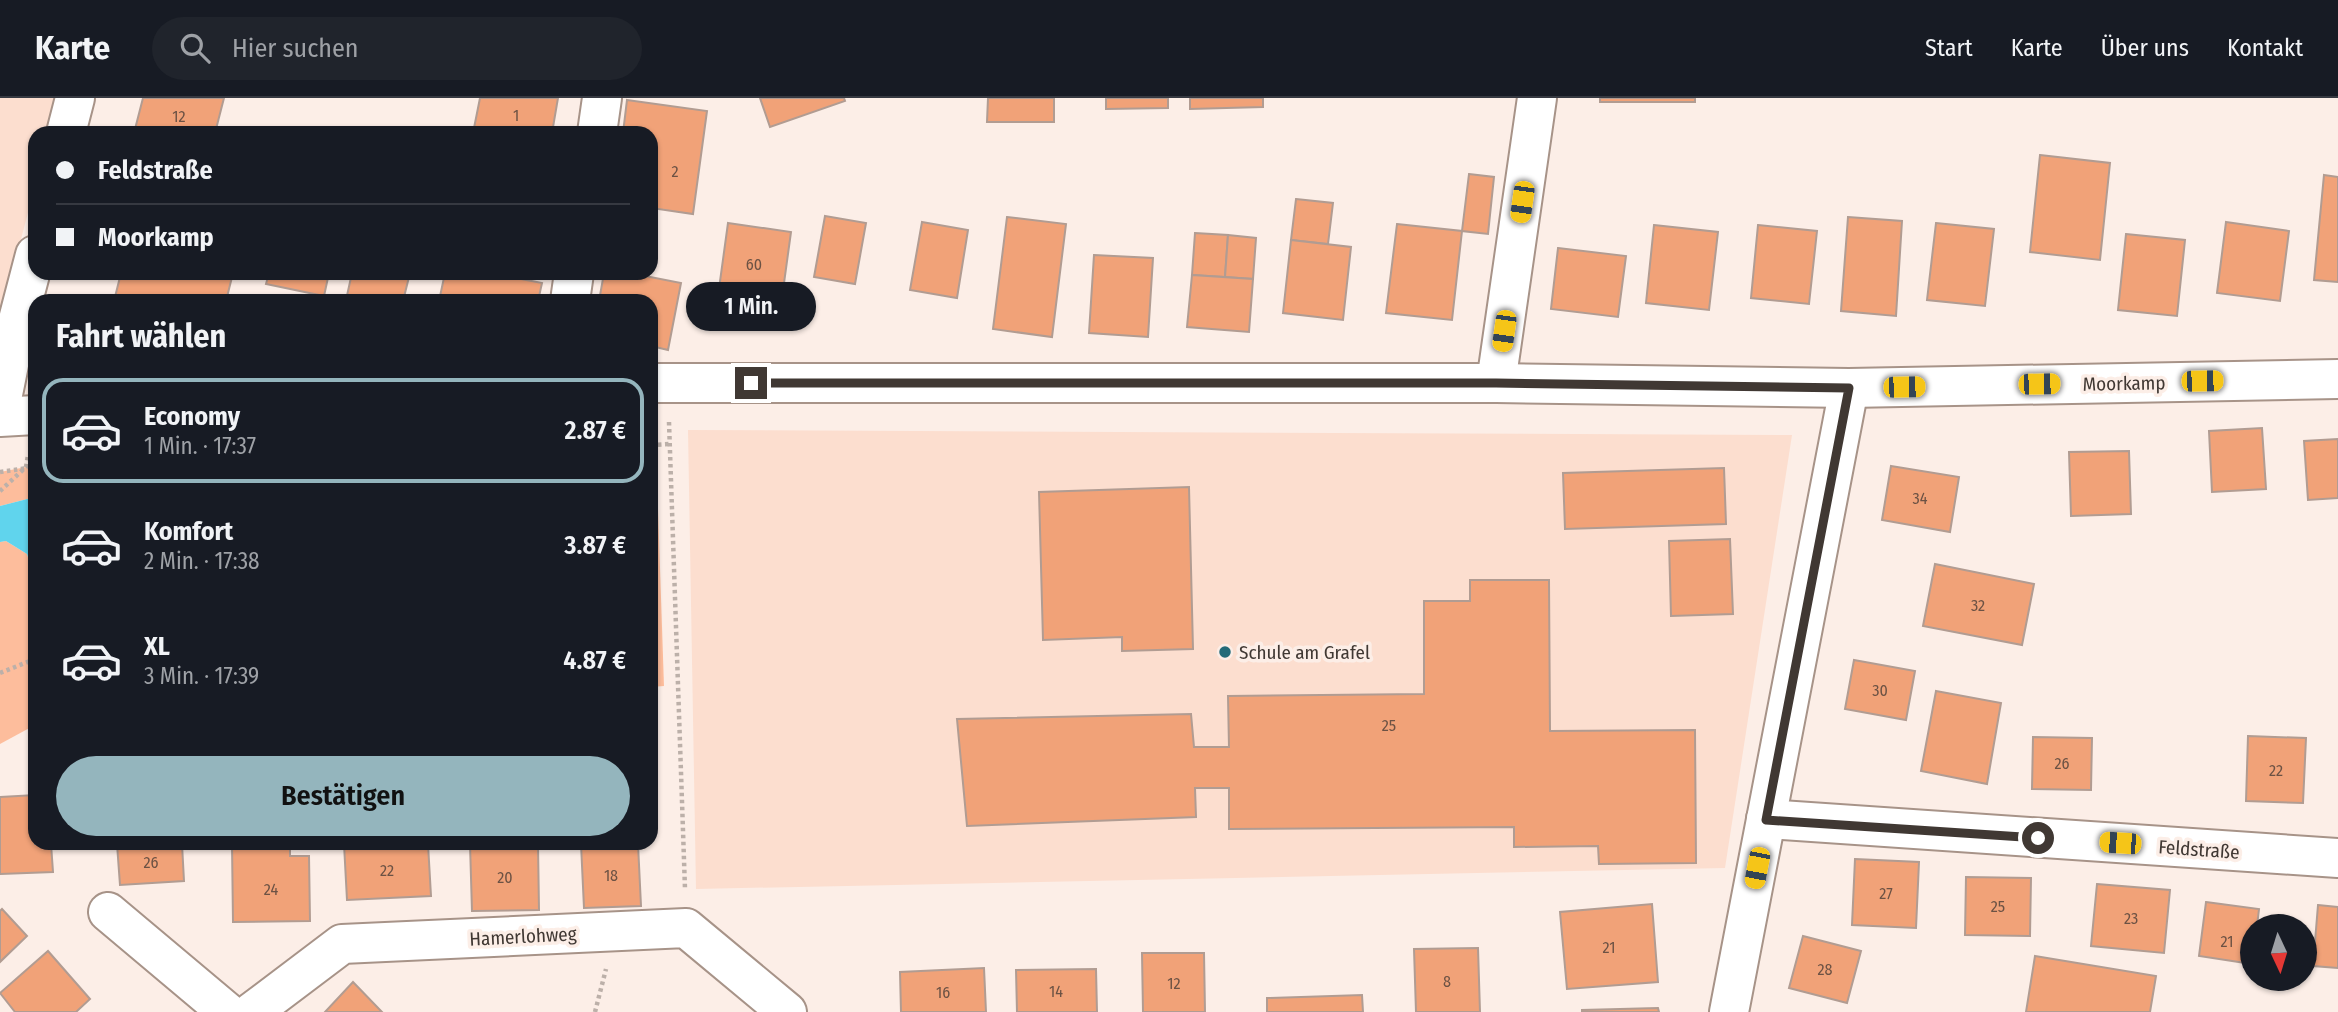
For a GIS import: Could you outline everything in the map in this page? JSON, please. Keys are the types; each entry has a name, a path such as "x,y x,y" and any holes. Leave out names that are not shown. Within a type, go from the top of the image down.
{"street":[{"path":"68,126 75,98"},
{"path":"598,126 602,98"},
{"path":"1496,383 1537,98"},
{"path":"0,409 28,280"},
{"name":"Moorkamp","path":"659,383 1496,383 1849,388 2338,379"},
{"path":"1729,1012 1849,388"},
{"path":"0,417 28,415"},
{"name":"Feldstraße","path":"1766,820 2338,858"},
{"path":"108,912 227,1012"},
{"path":"686,929 787,1012"},
{"name":"Hamerlohweg","path":"252,1012 342,944 686,929"}],"path":[{"path":"659,383 670,444 686,929"},
{"path":"658,445 670,444"},
{"path":"0,472 26,467"},
{"path":"0,491 26,467"},
{"path":"0,673 28,662"}],"shaded area":[{"path":"0,98 58,98 51,126 28,126 28,213 0,319"},
{"name":"Schule am Grafel","path":"688,430 1792,435 1725,868 696,889"},
{"path":"28,467 28,499 0,506 0,472"},
{"path":"658,509 664,686 658,686"},
{"path":"6,541 28,557 28,729 0,744 0,542"}],"water":[{"path":"28,499 28,557 6,541 0,542 0,506"}],"building":[{"path":"143,98 224,98 217,126 136,126"},
{"path":"480,98 558,98 553,126 474,126"},
{"path":"760,98 844,98 845,101 770,127"},
{"path":"988,98 1054,98 1054,122 987,122"},
{"path":"1106,98 1168,98 1168,108 1106,109"},
{"path":"1190,98 1263,98 1263,107 1190,109"},
{"path":"1600,98 1695,98 1695,102 1600,102"},
{"path":"627,100 707,111 693,214 658,209 658,126 624,126"},
{"path":"2040,155 2110,163 2100,260 2030,252"},
{"path":"1469,174 1494,177 1488,234 1462,231"},
{"path":"2324,175 2338,177 2338,282 2314,280"},
{"path":"1296,199 1333,203 1328,244 1291,240"},
{"path":"825,216 866,223 855,284 814,277"},
{"path":"1007,217 1066,224 1052,337 993,329"},
{"path":"1848,217 1902,221 1896,316 1841,311"},
{"path":"922,222 968,230 957,298 910,290"},
{"path":"2226,222 2289,231 2280,301 2217,293"},
{"path":"728,223 791,232 781,305 718,296"},
{"path":"1936,223 1994,229 1985,306 1927,300"},
{"path":"1397,224 1462,231 1452,320 1386,313"},
{"path":"1654,225 1718,232 1709,310 1646,303"},
{"path":"1758,225 1817,231 1809,304 1751,298"},
{"path":"1195,233 1228,235 1225,277 1192,275"},
{"path":"2126,234 2185,240 2177,316 2118,310"},
{"path":"1228,235 1256,238 1253,279 1225,277"},
{"path":"1291,240 1351,247 1343,320 1283,313"},
{"path":"1558,248 1626,256 1618,317 1551,309"},
{"path":"1094,255 1153,258 1148,337 1089,333"},
{"path":"1192,275 1253,279 1249,332 1187,327"},
{"path":"658,278 681,283 668,350 658,348 658,294 600,294 603,280"},
{"path":"119,280 231,280 228,294 116,294"},
{"path":"267,280 327,280 324,294 266,284"},
{"path":"350,280 408,280 405,294 347,294"},
{"path":"444,280 527,280 542,283 540,294 440,294"},
{"path":"2262,428 2266,489 2212,492 2209,431"},
{"path":"2338,439 2338,498 2308,500 2304,441"},
{"path":"2129,451 2131,514 2071,516 2069,452"},
{"path":"1891,466 1959,477 1950,532 1882,520"},
{"path":"1724,468 1726,524 1565,529 1563,473"},
{"path":"1189,487 1193,649 1122,651 1122,637 1043,640 1039,492"},
{"path":"1730,539 1733,614 1671,616 1669,541"},
{"path":"1935,564 2034,584 2022,645 1923,626"},
{"path":"1470,580 1549,580 1550,731 1695,730 1696,863 1599,864 1598,846 1514,847 1514,827 1229,829 1229,788 1195,788 1196,817 967,826 957,719 1191,714 1194,747 1229,747 1228,696 1424,694 1424,601 1470,601"},
{"path":"1854,660 1915,671 1906,720 1845,709"},
{"path":"1936,691 2001,703 1987,784 1921,771"},
{"path":"2248,736 2306,738 2303,803 2246,801"},
{"path":"2033,737 2092,738 2091,790 2032,789"},
{"path":"28,795 28,850 51,850 53,872 0,874 0,797"},
{"path":"117,850 182,850 184,881 120,885"},
{"path":"232,850 290,850 290,856 309,856 310,921 233,922"},
{"path":"344,850 428,850 431,896 347,900"},
{"path":"470,850 538,850 539,910 472,911"},
{"path":"581,850 638,850 641,906 584,908"},
{"path":"1855,859 1919,862 1916,928 1852,925"},
{"path":"1966,877 2031,878 2030,936 1965,935"},
{"path":"2097,884 2170,890 2164,953 2091,946"},
{"path":"2206,902 2259,909 2258,914 2240,914 2240,962 2199,956"},
{"path":"1652,904 1658,982 1567,989 1560,912"},
{"path":"2318,905 2338,907 2338,968 2317,966"},
{"path":"2,909 27,936 0,962 0,911"},
{"path":"1803,936 1861,951 1847,1003 1789,988"},
{"path":"1478,948 1480,1012 1416,1012 1414,949"},
{"path":"48,951 90,999 76,1012 15,1012 0,993"},
{"path":"1142,953 1204,953 1205,1012 1143,1012"},
{"path":"2035,956 2156,976 2150,1012 2026,1012"},
{"path":"984,968 986,1012 901,1012 900,972"},
{"path":"1096,969 1097,1012 1017,1012 1016,970"},
{"path":"353,982 382,1012 325,1012"},
{"path":"1362,995 1363,1012 1267,1012 1267,998"},
{"path":"1658,1008 1659,1012 1582,1012 1582,1010"}],"place":[{"name":"Schule am Grafel","path":"1225,652"}],"route":[{"path":"751,383 1496,383 1849,388 1766,820 2038,838"}]}
